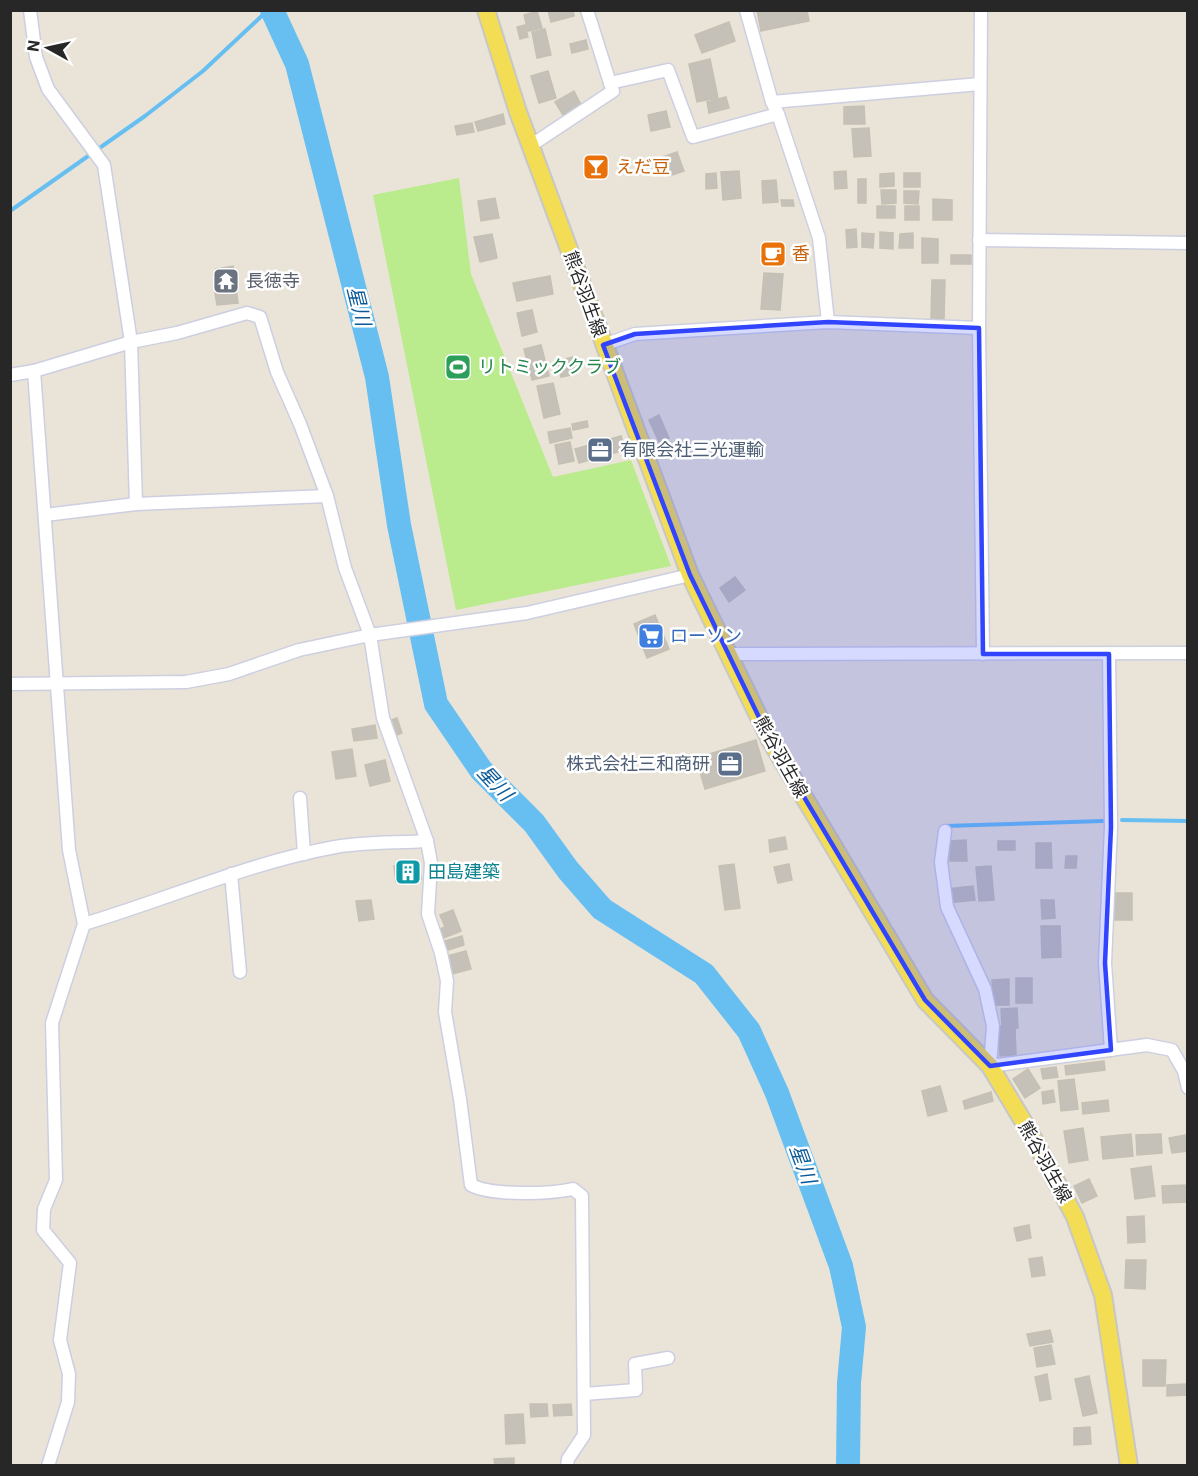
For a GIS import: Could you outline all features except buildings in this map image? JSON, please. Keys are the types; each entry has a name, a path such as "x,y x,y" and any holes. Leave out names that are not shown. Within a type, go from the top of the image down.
{"main road":[{"name":"熊谷羽生線","path":"486,10 530,146 603,345 690,575 728,654 770,740 925,1000 990,1066 1032,1136 1075,1217 1103,1295 1129,1466"}],"street":[{"path":"30,10 36,57 48,89 104,165 130,342 136,504"},
{"path":"530,146 613,92 587,10"},
{"path":"746,10 772,102 819,238 828,322"},
{"path":"981,10 979,328 983,654"},
{"path":"610,83 668,70 693,137 778,114"},
{"path":"772,102 980,84"},
{"path":"979,240 1188,243"},
{"path":"10,375 34,371 130,342 177,333 247,314 260,317 277,372 300,424 327,496 345,568 370,635 383,718 427,841 431,863 428,914 441,953 447,981 445,1012 460,1099 471,1185 478,1189 516,1192 555,1193 573,1189 582,1197 584,1435 568,1459 567,1466"},
{"path":"603,345 635,333 828,322 979,328"},
{"path":"34,371 69,850 84,924 52,1023 56,1179 44,1209 43,1230 70,1263 60,1340 69,1374 68,1401 48,1466"},
{"path":"45,515 136,504 327,496"},
{"path":"10,684 186,682 229,674 299,650 370,635 527,613 690,575"},
{"path":"728,654 1188,653"},
{"path":"1108,654 1111,827 1105,963 1111,1050"},
{"path":"300,798 304,854"},
{"path":"945,831 941,862 947,906 986,988 993,1026 990,1066 1147,1046 1172,1050 1184,1071 1188,1088"},
{"path":"84,924 231,874 304,854 338,847 427,841"},
{"path":"231,874 240,972"},
{"path":"584,1394 636,1390 635,1364 668,1358"}],"highlighted area":[{"path":"828,322 979,328 983,654 1109,654 1111,827 1105,963 1111,1050 990,1066 925,1000 770,740 690,575 603,345 635,334"}],"green space":[{"name":"リトミッククラブ","path":"459,178 471,274 553,477 631,460 671,566 456,610 373,195"}],"waterway":[{"path":"10,211 145,116 203,71 268,10"},
{"name":"星川","path":"272,10 297,64 377,377 399,525 436,704 481,770 534,823 568,870 602,909 704,974 749,1031 777,1093 841,1266 854,1327 849,1383 848,1466"},
{"path":"1122,820 1188,821"},
{"path":"945,826 1103,821"}],"place":[{"name":"えだ豆","path":"596,167"},
{"name":"香","path":"773,254"},
{"name":"長徳寺","path":"226,281"},
{"name":"リトミッククラブ","path":"458,367"},
{"name":"有限会社三光運輸","path":"600,450"},
{"name":"ローソン","path":"651,636"},
{"name":"株式会社三和商研","path":"730,764"},
{"name":"田島建築","path":"408,872"}]}
